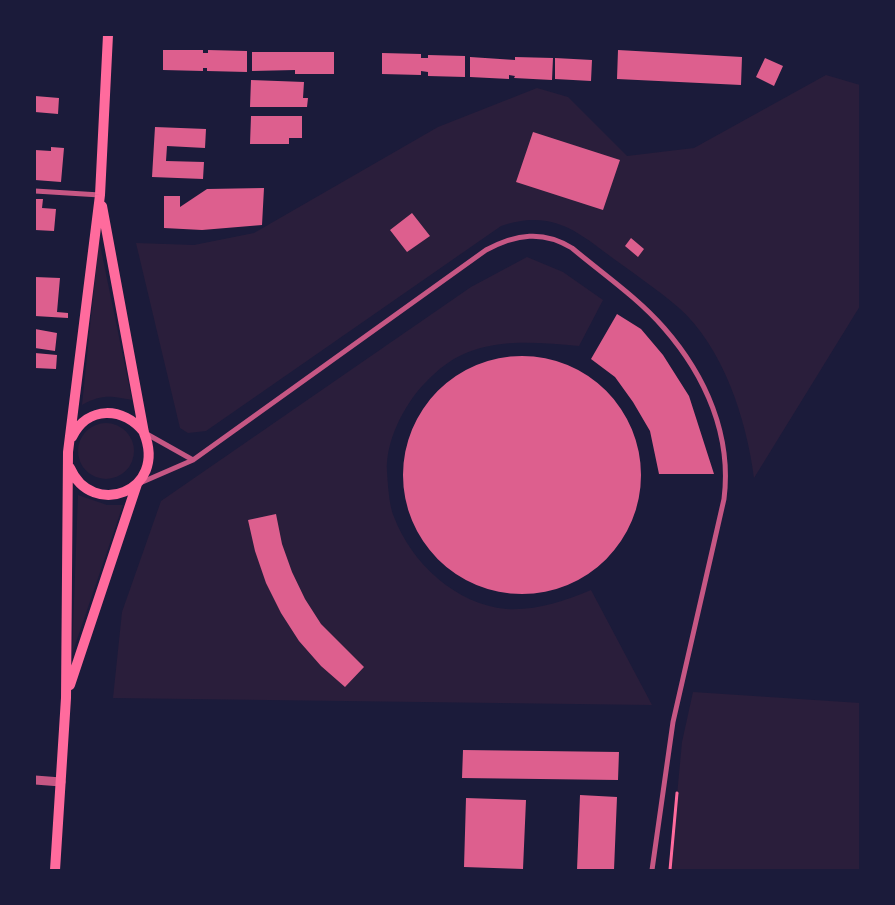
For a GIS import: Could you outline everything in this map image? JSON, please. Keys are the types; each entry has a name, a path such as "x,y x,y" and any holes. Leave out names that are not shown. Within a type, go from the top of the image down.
{"main road":[{"path":"55,870 66,698 68,452 100,195 108,35"},
{"path":"66,698 137,484 146,473 150,460 150,446 144,432 100,195"},
{"path":"70,440 79,426 89,418 101,414 114,413 126,416 144,432"},
{"path":"69,464 74,476 82,486 93,492 106,495 118,494 137,484"}],"street":[{"path":"35,191 100,195"},
{"path":"137,484 193,460 486,250 503,241 522,236 542,236 561,241 642,306 664,328 688,360 706,393 720,424 725,447 727,474 724,499 672,722 652,870"},
{"path":"144,432 193,460"},
{"path":"35,780 61,782"}],"path":[{"path":"670,870 677,791"}],"shaded area":[{"path":"826,75 860,85 860,306 754,478 746,433 739,409 720,363 694,323 663,295 587,239 575,231 549,221 519,221 501,226 206,431 188,433 180,428 136,243 194,245 254,233 438,127 537,88 568,97 627,156 694,148"},
{"path":"99,240 132,400 107,397 95,399 82,405"},
{"path":"527,257 563,272 603,300 579,346 526,343 500,344 474,350 459,356 435,373 409,402 397,425 389,449 387,472 392,512 402,534 424,565 438,579 470,599 488,606 517,609 539,607 591,590 652,705 113,698 122,612 161,501 471,287"},
{"path":"106,423 117,425 126,431 132,440 134,451 132,462 126,471 117,477 106,479 95,477 86,471 80,462 78,451 80,440 86,431 95,425"},
{"path":"78,495 107,505 123,505 72,654"},
{"path":"693,692 860,703 860,870 670,870 682,742"}],"building":[{"path":"163,50 203,50 203,53 208,53 208,50 247,51 247,72 207,71 207,68 203,68 203,71 163,70"},
{"path":"618,50 742,57 741,85 617,79"},
{"path":"252,52 334,52 334,74 295,74 295,70 252,71"},
{"path":"382,53 421,54 421,58 428,58 428,55 465,56 465,77 428,76 428,72 421,71 421,75 382,74"},
{"path":"470,57 515,60 515,57 553,58 552,80 514,78 515,76 509,75 509,79 470,77"},
{"path":"555,58 592,60 591,81 555,79"},
{"path":"765,58 783,66 774,86 756,77"},
{"path":"251,80 304,82 303,98 308,98 307,107 250,107"},
{"path":"35,96 59,98 58,114 35,112"},
{"path":"251,116 302,116 302,138 289,138 289,144 250,144"},
{"path":"155,127 206,129 205,148 167,146 166,161 204,162 203,179 152,177"},
{"path":"533,132 620,160 603,210 516,182"},
{"path":"51,147 64,148 61,182 35,180 35,150 51,151"},
{"path":"264,188 262,225 202,230 164,228 164,196 180,196 180,207 207,189"},
{"path":"35,199 43,199 42,208 56,209 54,231 35,230"},
{"path":"412,213 430,236 407,252 390,230"},
{"path":"631,238 644,249 638,257 625,246"},
{"path":"35,277 60,278 57,312 68,313 68,318 35,316"},
{"path":"617,314 641,329 663,355 689,396 714,474 659,474 650,431 633,402 615,377 591,359"},
{"path":"35,329 57,333 55,351 35,348"},
{"path":"35,353 57,355 56,369 35,368"},
{"path":"522,356 545,358 568,365 588,376 606,391 621,409 632,429 639,452 641,475 639,498 632,521 621,541 606,559 588,574 568,585 545,592 522,594 499,592 476,585 456,574 438,559 423,541 412,521 405,498 403,475 405,452 412,429 423,409 438,391 456,376 476,365 499,358"},
{"path":"276,514 282,544 292,572 305,599 321,624 364,667 345,687 321,666 299,641 281,613 266,583 255,551 248,520"},
{"path":"463,750 619,752 618,780 462,778"},
{"path":"580,795 617,797 614,870 577,870"},
{"path":"466,798 526,800 523,869 464,867"}]}
